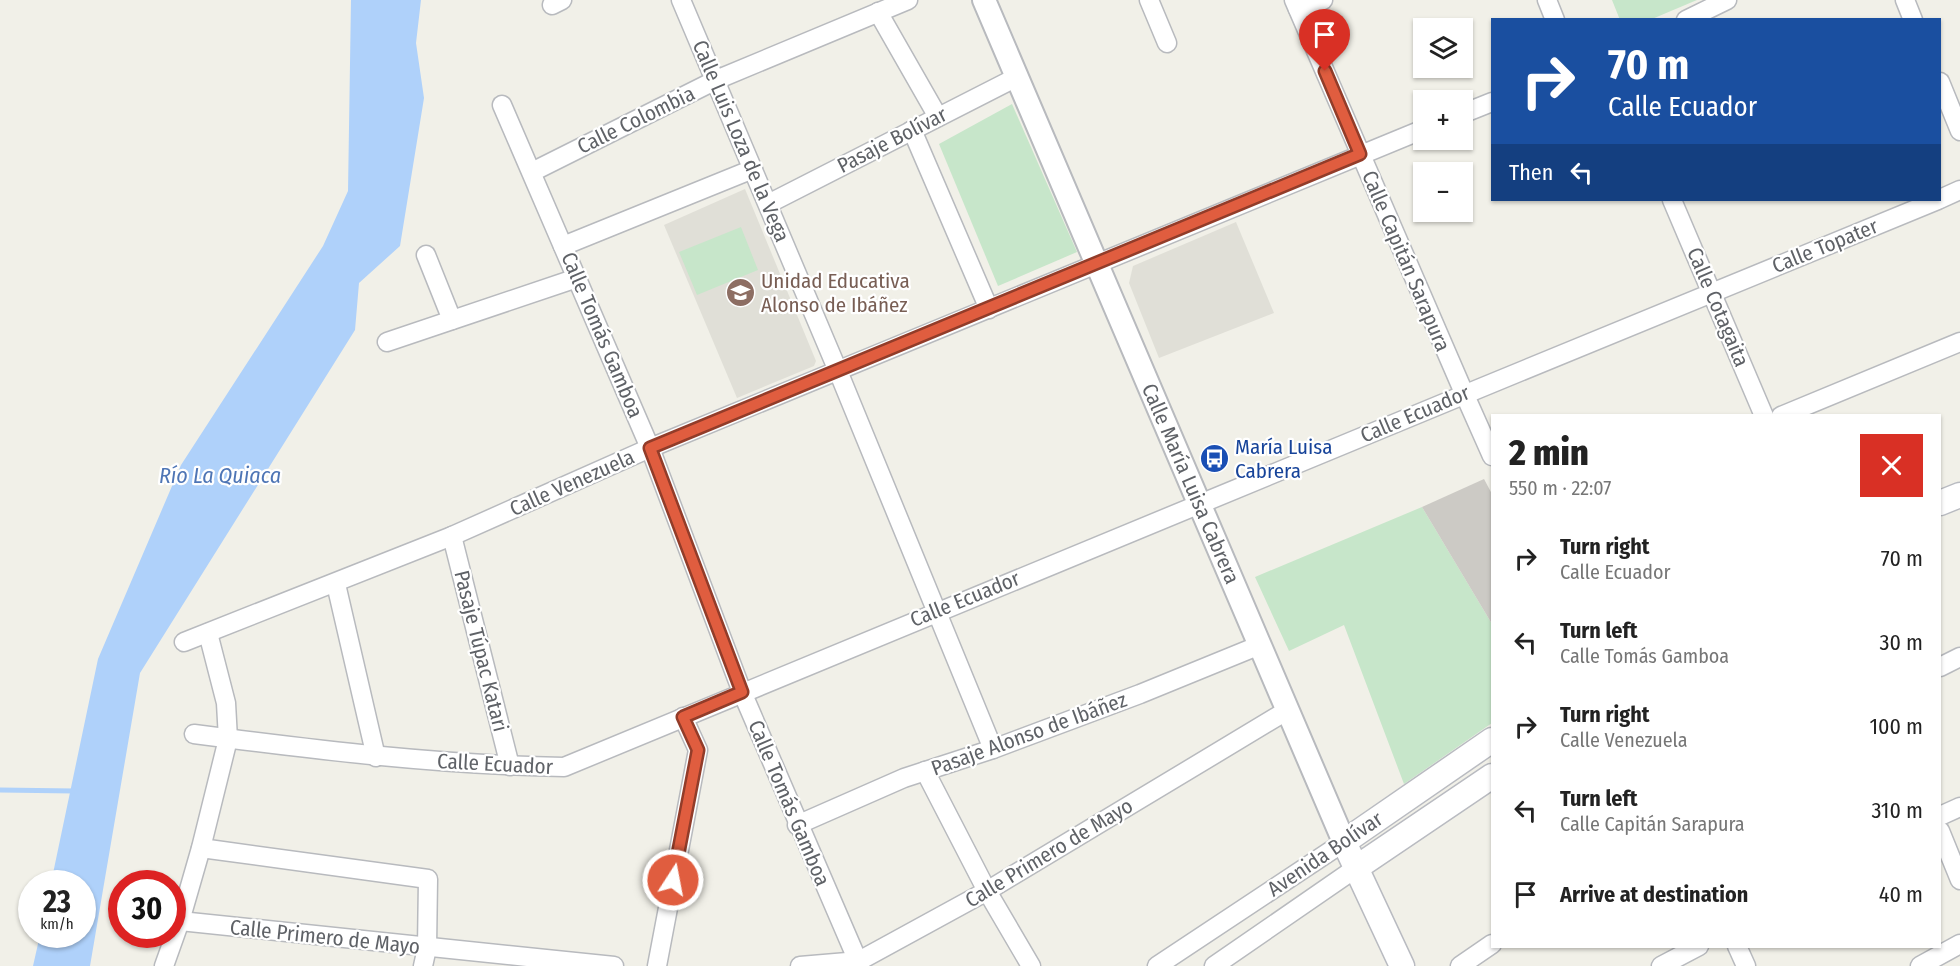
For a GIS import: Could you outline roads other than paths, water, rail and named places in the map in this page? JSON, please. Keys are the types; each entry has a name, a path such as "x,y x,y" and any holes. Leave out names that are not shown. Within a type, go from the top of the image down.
{"main road":[{"path":"1941,503 1960,495"},
{"name":"Avenida Bolívar","path":"1344,842 1491,741"},
{"name":"Avenida Bolívar","path":"1356,868 1491,777"},
{"name":"Calle María Luisa Cabrera","path":"1344,842 1402,966"}],"street":[{"name":"Calle Luis Loza de la Vega","path":"681,0 838,371 993,749"},
{"name":"Calle Colombia","path":"531,172 716,80 908,0"},
{"name":"Calle María Luisa Cabrera","path":"984,0 1344,842"},
{"path":"1149,0 1167,43"},
{"path":"1296,5 1323,0"},
{"path":"1547,0 1555,18"},
{"path":"1690,18 1727,0"},
{"path":"1905,0 1912,18"},
{"name":"Calle Capitán Sarapura","path":"1296,5 1491,454"},
{"path":"878,12 938,117"},
{"name":"Pasaje Bolívar","path":"768,204 1017,77"},
{"path":"1941,84 1960,131"},
{"path":"1473,110 1491,102"},
{"name":"Calle Tomás Gamboa","path":"502,105 650,448 742,692 859,964"},
{"path":"912,130 988,309"},
{"name":"Calle Venezuela","path":"184,642 336,584 452,536 650,448 1413,133"},
{"path":"563,246 753,168"},
{"name":"Calle Topater","path":"1941,198 1960,190"},
{"name":"Calle Cotagaita","path":"1672,201 1760,414"},
{"name":"Calle Topater","path":"1712,293 1934,201"},
{"path":"426,255 452,320"},
{"path":"387,342 577,278"},
{"name":"Calle Ecuador","path":"194,734 376,757 510,766 564,767 936,610 1712,293"},
{"path":"1786,414 1960,342"},
{"name":"Pasaje Túpac Katari","path":"452,536 510,766"},
{"path":"336,584 376,757"},
{"path":"186,900 228,739 226,703 208,633"},
{"name":"Pasaje Alonso de Ibáñez","path":"798,825 904,778 993,749 1140,694 1260,645"},
{"path":"1941,666 1960,657"},
{"name":"Calle Primero de Mayo","path":"800,966 859,964 987,891 1288,710"},
{"path":"657,966 698,750 683,717"},
{"path":"925,771 987,891 1031,966"},
{"path":"1941,816 1960,807"},
{"path":"1941,833 1960,880"},
{"name":"Avenida Bolívar","path":"1157,966 1344,842"},
{"path":"201,848 428,879 427,948 423,966"},
{"name":"Avenida Bolívar","path":"1214,966 1356,868"},
{"name":"Calle Primero de Mayo","path":"186,922 614,966"},
{"path":"1920,966 1960,944"},
{"path":"1460,966 1491,945"},
{"path":"164,966 170,948"},
{"path":"1661,966 1695,948"},
{"path":"1738,948 1746,966"}],"water":[{"name":"Río La Quiaca","path":"351,0 421,0 416,43 424,98 400,246 359,283 355,330 140,673 96,931 96,870 54,870 98,659 181,465 323,246 348,191"},
{"name":"Río La Quiaca","path":"37,948 93,948 90,966 33,966"}],"waterway":[{"path":"0,790 74,791"}],"place":[{"name":"Unidad Educativa Alonso de Ibáñez","path":"740,293"},
{"name":"María Luisa Cabrera","path":"1214,459"}]}
